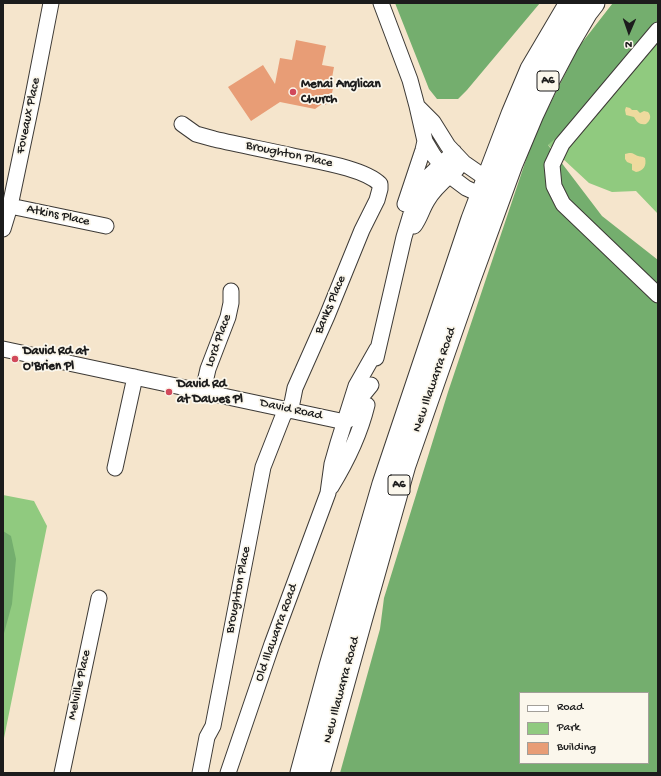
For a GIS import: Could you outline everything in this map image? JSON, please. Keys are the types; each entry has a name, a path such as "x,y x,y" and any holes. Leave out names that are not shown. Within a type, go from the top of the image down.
{"highway":[{"name":"New Illawarra Road","path":"319,773 405,465 492,191 512,114 532,69 570,3"},
{"name":"New Illawarra Road","path":"301,773 330,666 383,484 492,191 512,164 549,80 567,46 594,3"}],"street":[{"name":"Foveaux Place","path":"3,229 10,206 52,3"},
{"name":"Old Illawarra Road","path":"381,3 410,80 425,141 445,170 466,188 492,191"},
{"path":"658,30 562,144 552,165 554,186 563,204 658,294"},
{"name":"Old Illawarra Road","path":"417,106 433,122 448,146 492,191"},
{"name":"Broughton Place","path":"182,124 196,134 214,139 339,166 359,172 376,180 380,184 380,189 376,200"},
{"name":"Old Illawarra Road","path":"404,237 403,209 425,141"},
{"name":"Old Illawarra Road","path":"228,773 272,644 328,493 343,469 354,444 365,412 377,349 404,237 414,204 428,177 445,170 459,157"},
{"name":"Banks Place","path":"287,410 292,403 295,388 376,200"},
{"name":"Atkins Place","path":"10,206 106,226"},
{"name":"Lord Place","path":"203,391 208,369 228,318 231,303 231,291"},
{"name":"David Road","path":"3,349 345,422"},
{"name":"Old Illawarra Road","path":"328,493 332,464 356,386 377,349"},
{"path":"115,468 135,377"},
{"path":"343,469 343,456 347,444 348,434 345,422 356,414 362,396 371,386"},
{"name":"Broughton Place","path":"200,773 207,737 213,726 263,467 283,416 287,410"},
{"name":"Melville Place","path":"62,773 99,598"}],"green space":[{"path":"395,3 540,3 458,99 437,99 429,89"},
{"path":"613,3 658,3 658,214 636,191 612,192 589,183 548,145 578,48"},
{"path":"613,3 658,3 658,20 575,120 548,145 602,216 658,260 658,773 340,773 380,629 384,598 448,392 534,136 578,48"},
{"path":"3,495 34,501 47,526 3,743"},
{"path":"3,531 11,536 16,559 12,604 3,637"}],"sand":[{"path":"626,107 632,110 637,110 640,113 644,111 648,112 650,115 649,120 646,124 640,124 634,117 626,115"},
{"path":"629,153 645,158 645,166 641,171 636,172 632,170 632,164 627,162 625,159 625,154"}],"building":[{"path":"296,40 326,46 322,65 334,67 331,83 334,84 330,102 327,101 326,105 322,104 315,109 280,102 251,121 228,87 263,65 275,84 280,58 292,60"}],"place":[{"name":"Menai Anglican Church","path":"293,92"},
{"name":"David Rd at O'Brien Pl","path":"15,359"},
{"name":"David Rd at Dawes Pl","path":"169,392"}]}
